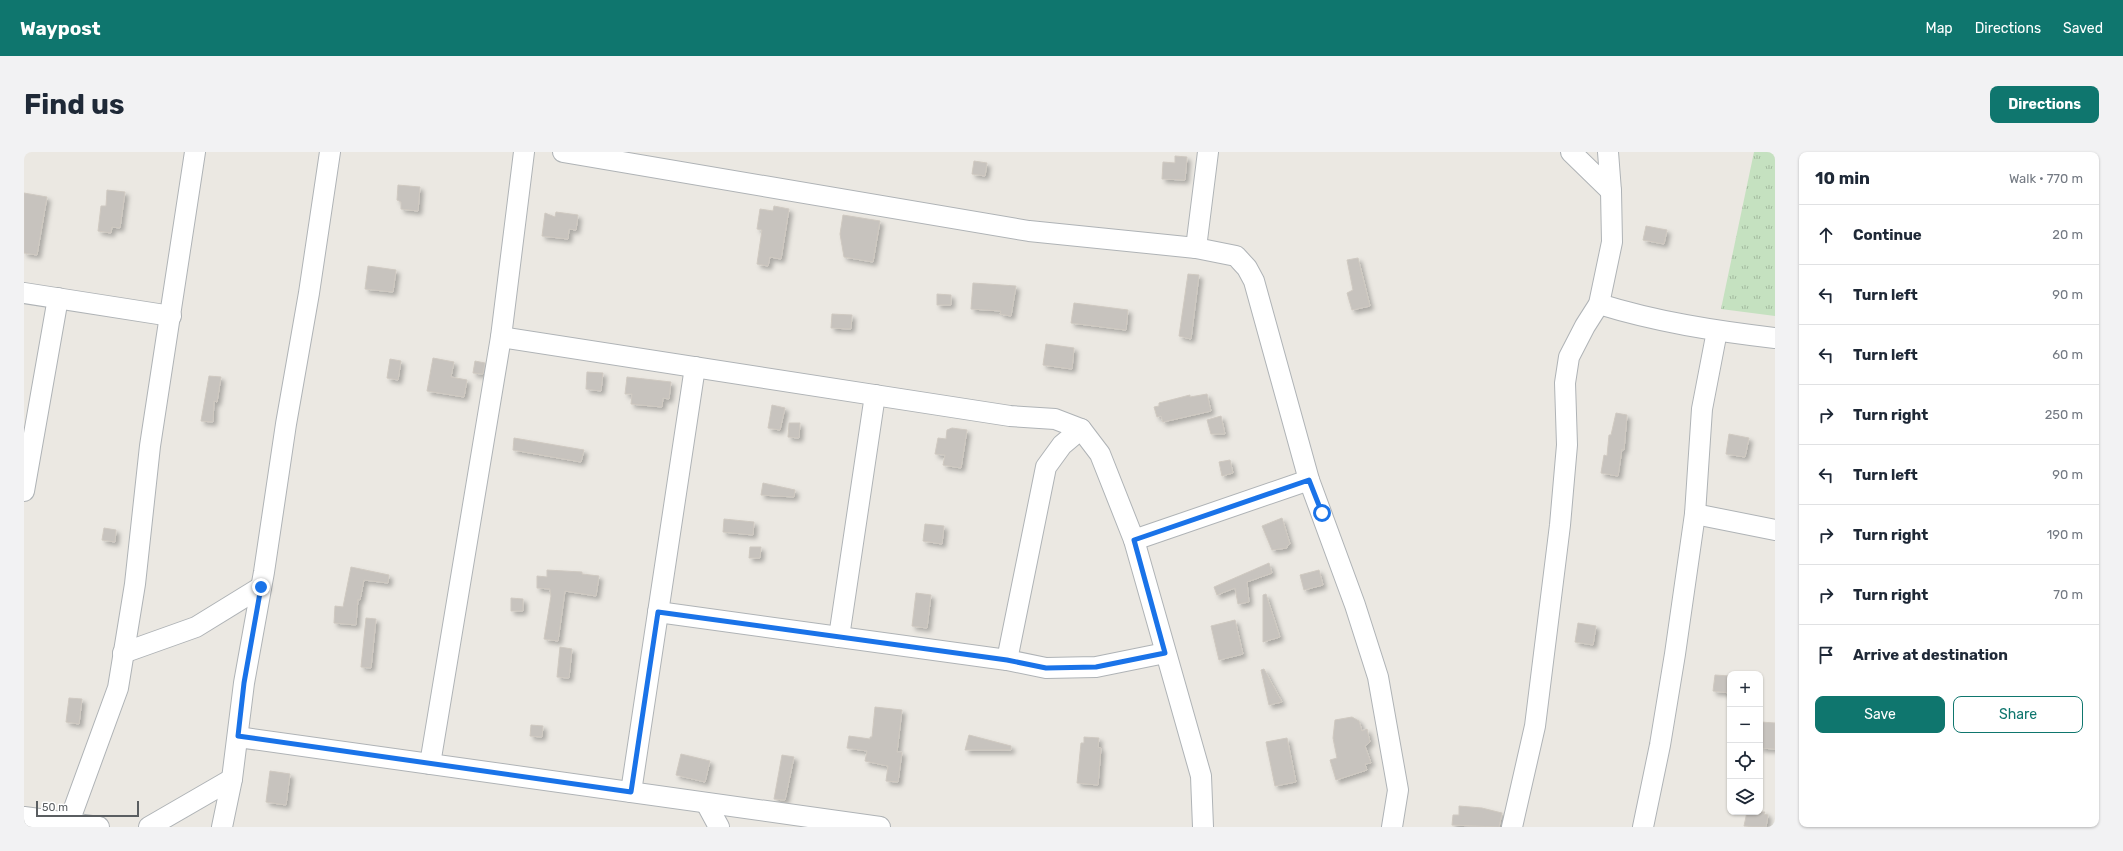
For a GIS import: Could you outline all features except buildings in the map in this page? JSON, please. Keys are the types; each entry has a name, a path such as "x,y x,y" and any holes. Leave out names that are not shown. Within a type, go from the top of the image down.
{"street":[{"path":"68,822 118,688 134,584 150,446 195,152"},
{"path":"222,827 232,779 244,683 261,587 286,424 310,293 330,152"},
{"path":"430,764 501,337 524,152"},
{"path":"563,152 1028,231 1196,248 1236,256 1254,281 1309,480 1355,605 1378,677 1398,790 1392,827"},
{"path":"1196,248 1208,152"},
{"path":"1571,152 1611,191"},
{"path":"1512,827 1534,726 1560,525 1567,445 1565,383 1569,357 1585,326 1600,304 1612,242 1611,191 1608,152"},
{"path":"24,292 171,316"},
{"path":"24,491 58,298"},
{"path":"1600,304 1638,316 1717,331 1775,338"},
{"path":"1643,827 1660,745 1695,514 1702,409 1717,331"},
{"path":"501,337 1010,416 1055,418 1081,429 1100,454 1134,540 1201,776 1203,827"},
{"path":"631,792 695,367"},
{"path":"839,637 875,395"},
{"path":"1007,660 1046,467 1062,445 1081,429"},
{"path":"1134,540 1309,480"},
{"path":"1695,514 1775,530"},
{"path":"123,653 196,627 261,587"},
{"path":"658,612 1007,660 1046,668 1096,667 1165,653"},
{"path":"238,736 880,827"},
{"path":"149,827 232,779"},
{"path":"706,802 719,827"},
{"path":"24,817 99,827"}],"green space":[{"path":"1754,152 1775,152 1775,316 1721,309"}],"route":[{"path":"261,587 244,683 238,736 631,792 658,612 1007,660 1046,668 1096,667 1165,653 1134,540 1309,480 1322,513"}]}
